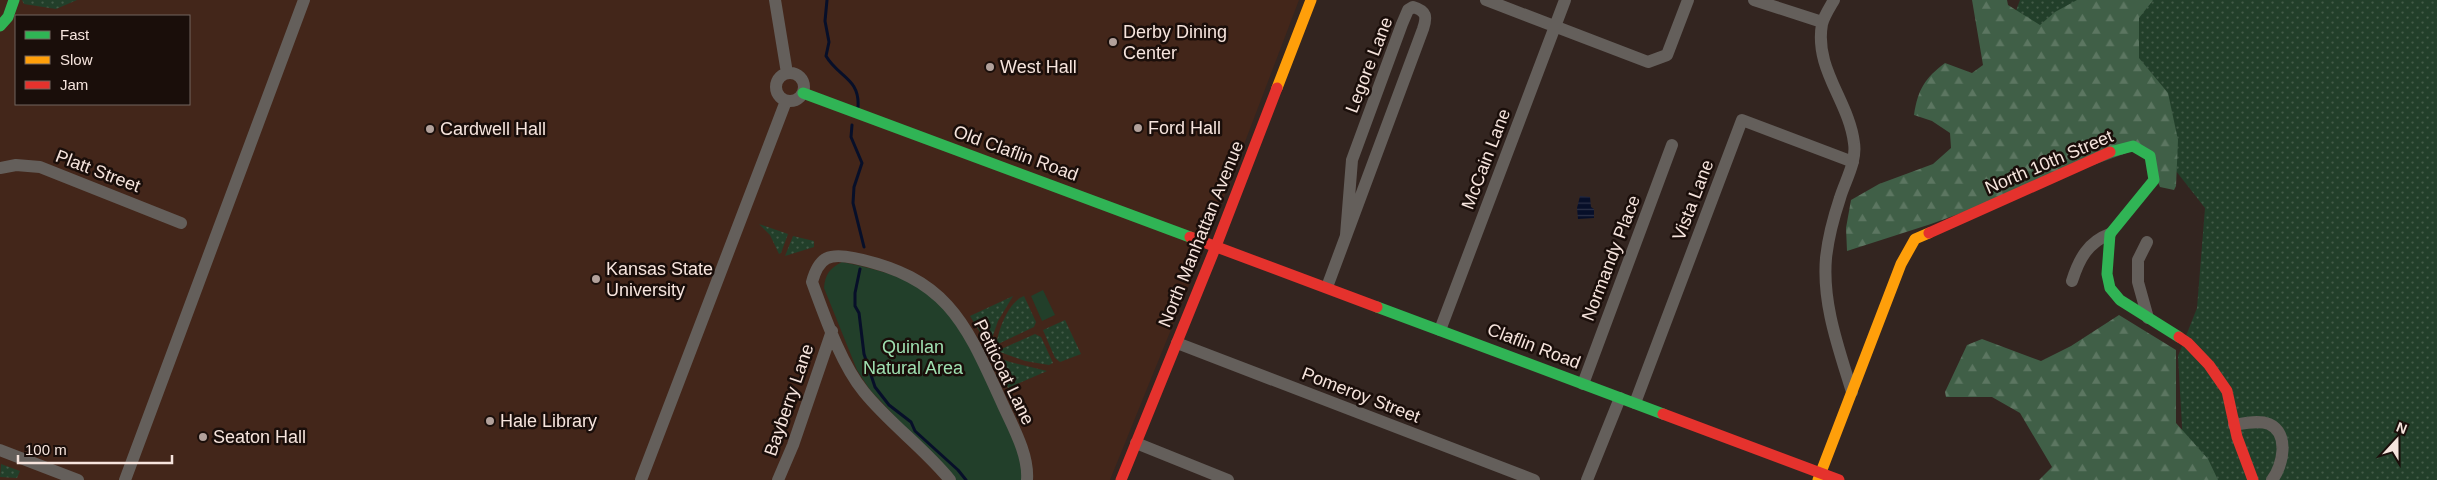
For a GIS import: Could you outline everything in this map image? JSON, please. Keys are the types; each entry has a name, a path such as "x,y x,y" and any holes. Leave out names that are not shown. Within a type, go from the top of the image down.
{"street":[{"path":"5,0 0,19 8,17 14,0"},
{"path":"125,480 304,0"},
{"path":"775,0 787,73"},
{"name":"North Manhattan Avenue","path":"1121,480 1216,246 1311,0"},
{"path":"1486,0 1648,62 1667,55 1688,0"},
{"name":"McCain Lane","path":"1440,330 1565,0"},
{"path":"1754,0 1822,22"},
{"path":"1834,0 1822,22 1821,52 1829,80 1850,124 1855,145 1853,162 1839,200 1826,258 1829,315 1852,392"},
{"name":"Legore Lane","path":"1327,287 1426,20 1425,13 1413,7 1408,10 1402,24 1352,160 1346,235"},
{"path":"787,73 796,74 804,84 803,93 798,99 786,101 779,96 776,87 780,77 787,73"},
{"name":"Old Claflin Road","path":"803,93 1216,246"},
{"path":"640,480 786,101"},
{"name":"Vista Lane","path":"1635,403 1742,120 1853,162"},
{"name":"Normandy Place","path":"1583,384 1672,145"},
{"name":"North 10th Street","path":"1820,477 1902,264 1915,239 2113,151 2133,146 2150,156 2153,164 2154,180 2110,234"},
{"name":"Platt Street","path":"0,168 16,165 40,167 181,223"},
{"path":"2072,280 2078,262 2090,246 2110,234"},
{"path":"2110,234 2107,274 2110,288 2120,300 2188,343 2209,365 2228,391 2234,425 2253,480"},
{"path":"2147,242 2138,260 2138,282 2148,318"},
{"name":"Claflin Road","path":"1216,246 1635,403 1820,477 1839,480"},
{"name":"Petticoat Lane","path":"832,330 812,282 819,264 838,255 898,270 915,279 940,298 959,318 971,337 1013,427 1028,470 1027,480"},
{"path":"832,330 849,370 864,392 950,480"},
{"name":"Bayberry Lane","path":"778,480 793,445 832,330"},
{"name":"Pomeroy Street","path":"1176,344 1534,480"},
{"path":"1587,480 1620,398"},
{"path":"2234,425 2256,422 2270,424 2280,435 2283,448 2278,472 2272,480"},
{"path":"1136,443 1228,480"},
{"path":"0,450 78,480"}],"shaded area":[{"name":"Kansas State University","path":"0,0 1299,0 1211,231 1110,480 0,480"}],"green space":[{"path":"22,0 77,0 56,9 24,4"},
{"path":"1972,0 2007,0 2008,5 2040,25 2055,12 2077,0 2153,0 2139,18 2139,58 2168,93 2178,140 2176,186 2174,190 2160,187 2143,147 1931,224 1847,251 1846,228 1851,200 1879,184 1933,164 1951,148 1950,133 1932,121 1914,115 1920,91 1927,79 1945,63 1972,73 1983,65"},
{"path":"2020,0 2437,0 2437,480 2185,480 2178,356 2197,308 2205,208 2158,148 2125,136 1941,211"},
{"path":"759,224 788,234 781,253 779,254 770,235"},
{"path":"793,236 814,241 814,247 785,256"},
{"name":"Quinlan Natural Area","path":"842,262 876,270 907,281 928,293 943,307 958,327 986,379 1031,480 955,480 870,390 857,370 824,288 829,272"},
{"path":"1043,290 1055,315 1042,321 1031,296"},
{"path":"1013,296 998,321 989,347 970,316"},
{"path":"1024,296 1036,322 1034,327 996,345 999,331 1009,310 1018,299"},
{"path":"2119,315 2176,350 2176,423 2208,459 2218,480 2039,480 2052,467 2020,413 1992,397 1946,397 1945,392 1967,345 1982,339 2041,361 2071,346"},
{"path":"1065,320 1081,354 1060,362 1055,358 1043,330"},
{"path":"1035,334 1041,337 1053,363 1049,365 1025,361 997,351"},
{"path":"992,355 1010,362 1047,371 1008,388"},
{"path":"1,464 20,471 17,478 0,477"}],"water":[{"path":"1580,196 1590,197 1591,207 1594,209 1594,218 1578,219 1577,208"}],"waterway":[{"path":"827,0 825,21 829,42 826,56 856,90 858,107"},
{"path":"852,125 851,137 862,163 854,187 853,203 864,247"},
{"path":"860,269 855,293 855,306 859,313 864,354 875,387 889,405 911,422 915,431 958,470 966,480"}],"traffic: fast":[{"path":"0,26 8,17 14,0"},
{"path":"803,93 1190,237"},
{"path":"2110,152 2133,146 2150,156 2154,180 2110,234 2107,274 2110,288 2120,300 2179,337"},
{"path":"1377,307 1663,414"}],"traffic: slow":[{"path":"1277,88 1311,0"},
{"path":"1818,480 1901,264 1915,239 1929,233"}],"traffic: jam":[{"path":"1121,480 1216,246 1277,88"},
{"path":"1929,233 2110,152"},
{"path":"1190,237 1377,307"},
{"path":"2179,337 2188,343 2209,365 2227,391 2237,437 2253,480"},
{"path":"1663,414 1839,480"}],"place":[{"name":"Derby Dining Center","path":"1113,42"},
{"name":"West Hall","path":"990,67"},
{"name":"Ford Hall","path":"1138,128"},
{"name":"Cardwell Hall","path":"430,129"},
{"name":"Kansas State University","path":"596,279"},
{"name":"Hale Library","path":"490,421"},
{"name":"Seaton Hall","path":"203,437"}]}
